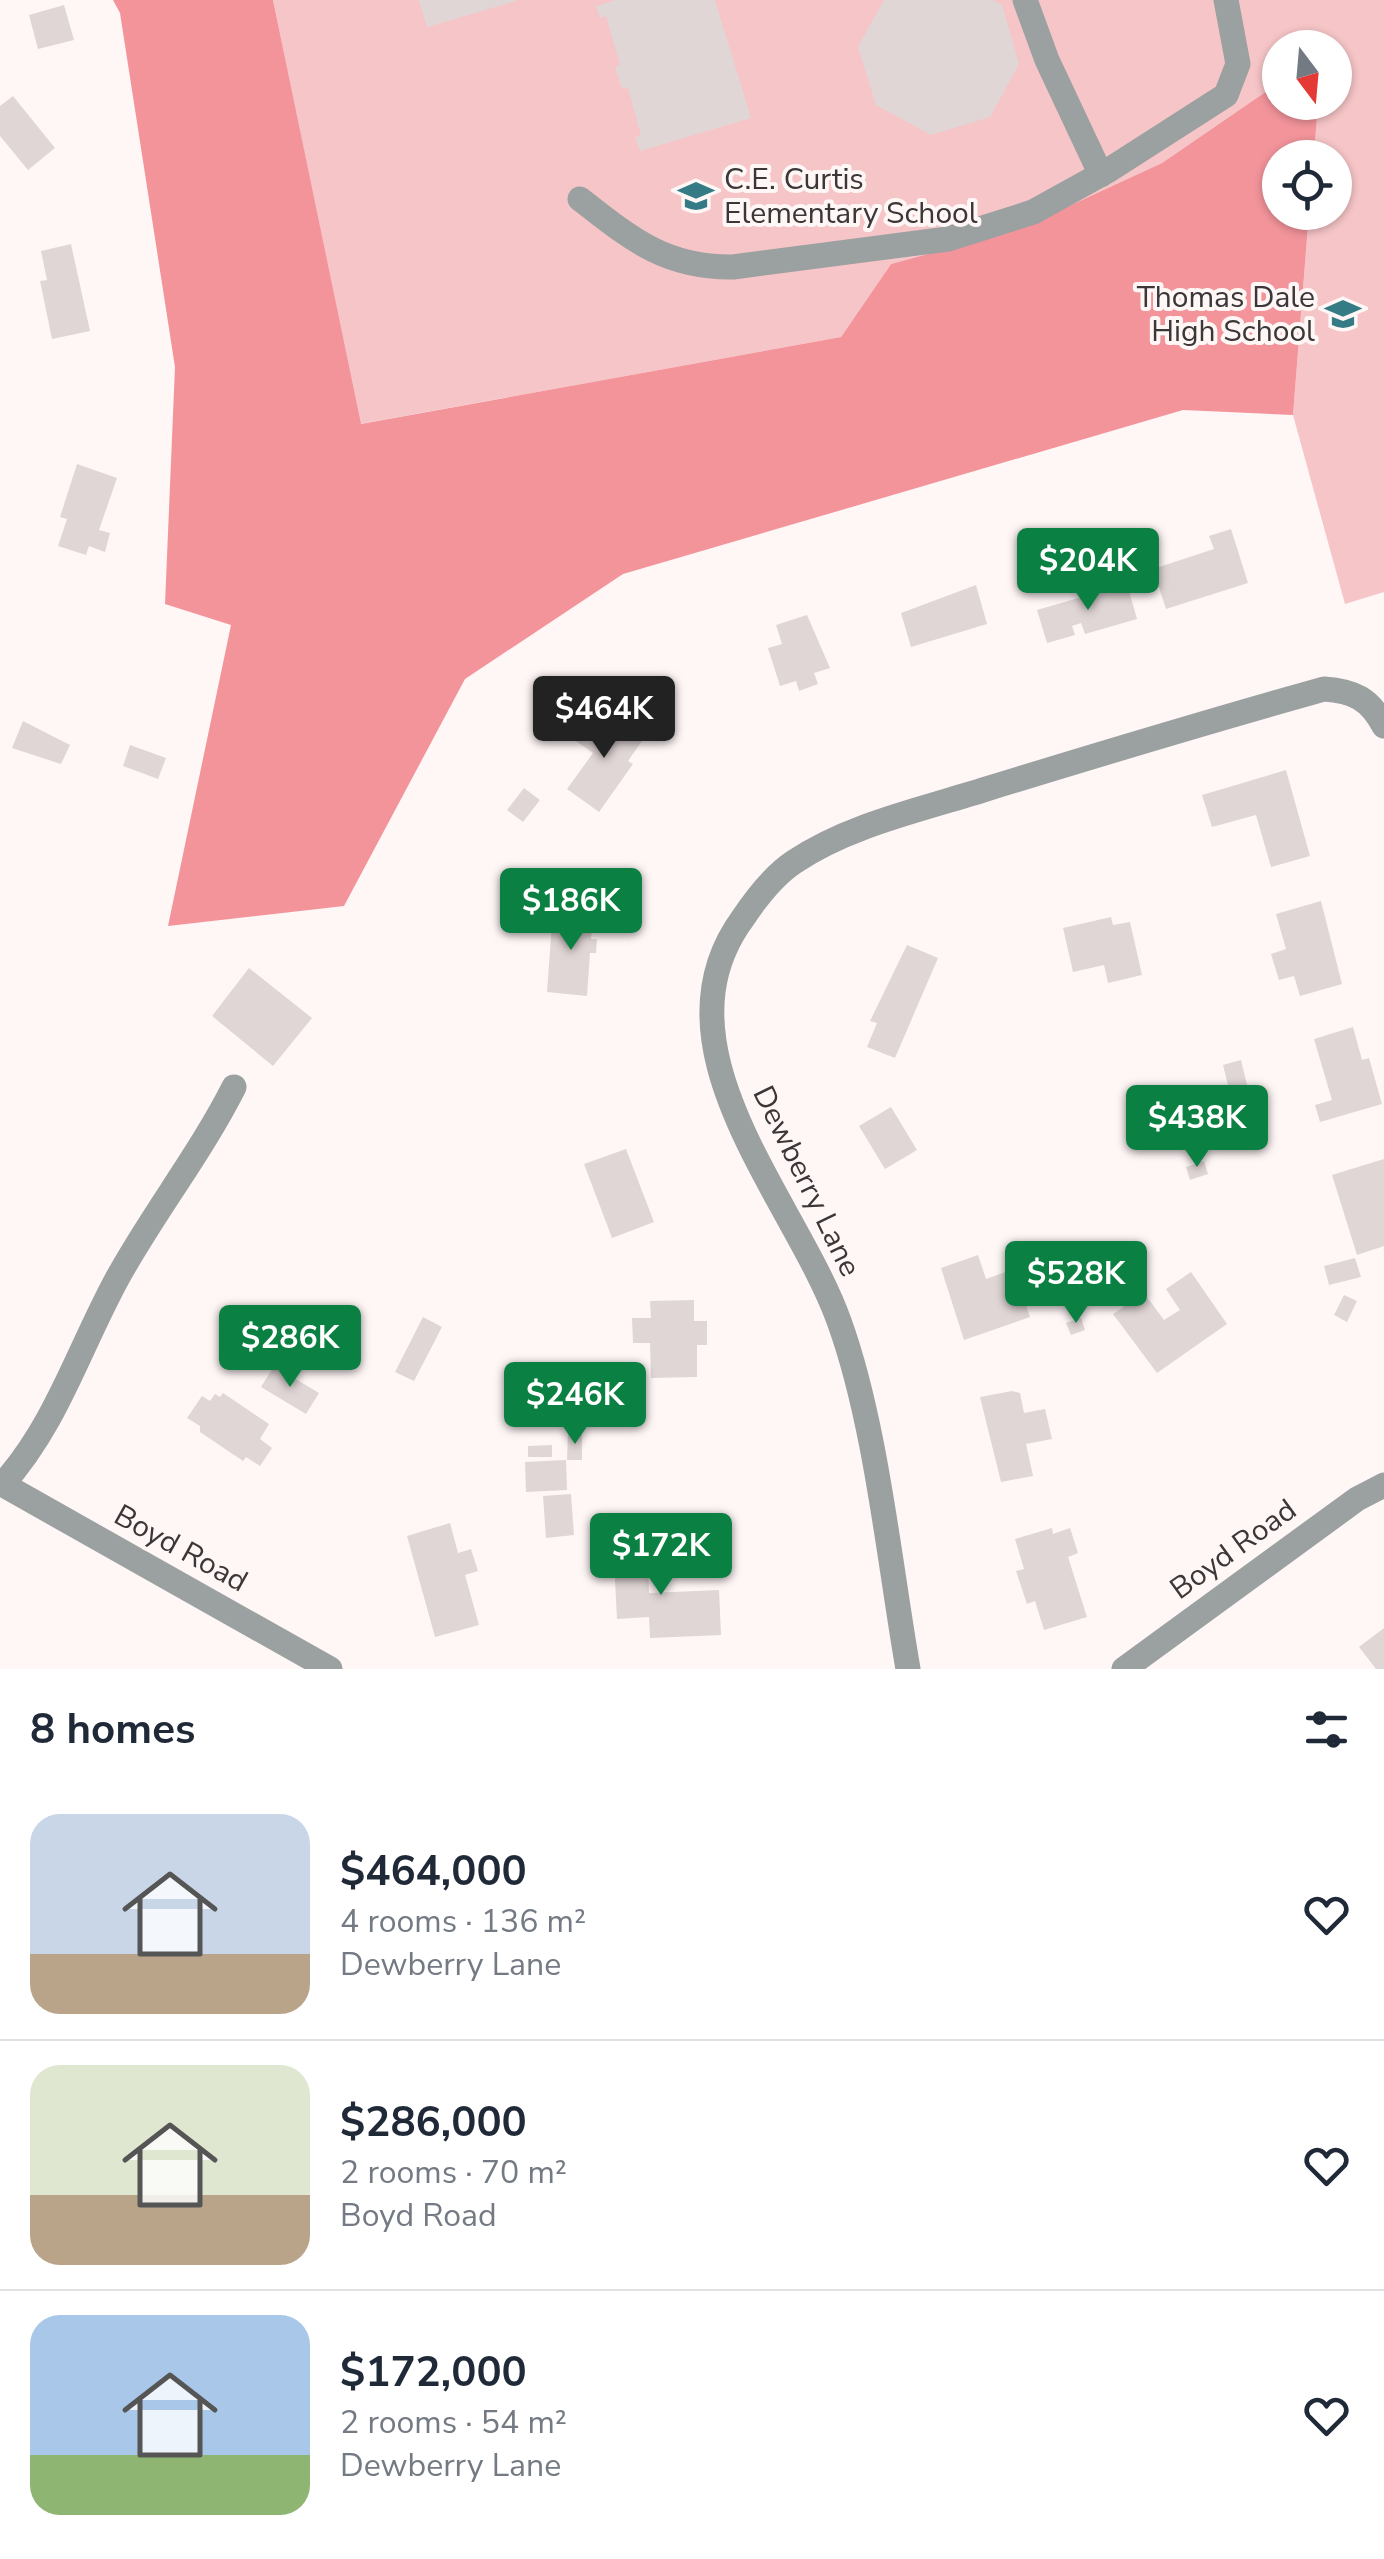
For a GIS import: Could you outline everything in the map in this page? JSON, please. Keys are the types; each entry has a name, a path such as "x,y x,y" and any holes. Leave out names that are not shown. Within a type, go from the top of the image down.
{"street":[{"path":"1025,0 1047,60 1101,175"},
{"path":"580,199 629,237 696,267 733,266 980,231 1033,212 1101,175 1226,94 1238,64 1226,0"},
{"name":"Dewberry Lane","path":"908,1669 856,1378 838,1320 814,1265 741,1130 725,1090 712,1004 718,965 734,930 763,890 789,865 833,840 1142,740 1324,689 1347,690 1364,699 1384,726"},
{"path":"1,1484 45,1432 113,1286 150,1220 206,1141 234,1087"},
{"name":"Boyd Road","path":"1,1484 330,1669"},
{"name":"Boyd Road","path":"1124,1669 1357,1499 1384,1485"}],"shaded area":[{"path":"113,0 273,0 361,424 841,337 891,264 1019,229 1162,163 1262,94 1262,120 1317,120 1315,140 1262,140 1262,230 1308,230 1293,415 1183,410 623,574 465,679 344,906 168,926 231,625 165,604 175,367 120,13"},
{"name":"C.E. Curtis Elementary School","path":"273,0 1384,0 1384,592 1345,604 1293,415 1308,230 1352,230 1352,140 1315,140 1317,120 1352,120 1352,30 1262,30 1262,94 1162,163 1019,229 891,264 841,337 360,424"}],"building":[{"path":"419,0 515,0 516,1 427,27"},
{"path":"616,0 715,0 751,118 640,151 635,137 641,136 628,87 622,89 615,67 620,65 606,16 600,18 596,6"},
{"path":"884,0 993,0 1002,5 1019,64 990,117 931,135 876,105 858,47"},
{"path":"64,5 74,40 38,49 29,15"},
{"path":"13,96 55,148 28,170 0,136 0,106"},
{"path":"71,244 90,331 52,339 40,281 47,280 41,251"},
{"path":"77,464 117,478 99,530 110,533 105,552 89,546 86,555 58,546 67,519 60,517"},
{"path":"1231,529 1248,583 1166,609 1153,569 1214,549 1209,536"},
{"path":"1127,584 1137,619 1085,634 1081,623 1072,626 1075,635 1047,643 1037,610"},
{"path":"976,585 987,624 911,647 901,613"},
{"path":"807,615 830,668 814,673 818,684 799,691 796,681 780,686 768,648 782,644 776,625"},
{"path":"611,715 644,738 628,761 633,764 599,812 567,789 593,753 573,739 585,722 599,733"},
{"path":"23,721 70,745 61,764 12,748"},
{"path":"130,745 166,758 158,779 123,766"},
{"path":"1286,770 1310,856 1271,867 1256,815 1212,827 1202,795"},
{"path":"524,788 540,800 523,822 507,810"},
{"path":"1321,901 1342,984 1300,996 1294,976 1279,980 1271,954 1286,949 1276,914"},
{"path":"553,910 593,913 591,939 597,939 596,953 590,953 587,996 547,992"},
{"path":"1111,917 1113,925 1130,922 1142,975 1108,983 1104,965 1073,972 1063,928"},
{"path":"907,945 938,958 895,1058 867,1047 877,1023 870,1021"},
{"path":"249,968 312,1018 273,1066 212,1016"},
{"path":"1353,1027 1362,1060 1369,1058 1382,1104 1320,1122 1315,1105 1332,1100 1314,1039"},
{"path":"1241,1060 1248,1089 1230,1093 1223,1065"},
{"path":"891,1107 917,1150 885,1169 859,1126"},
{"path":"626,1149 654,1222 612,1238 584,1164"},
{"path":"1384,1159 1384,1246 1357,1255 1332,1175"},
{"path":"1204,1161 1208,1174 1190,1180 1186,1167"},
{"path":"978,1255 986,1279 1014,1269 1030,1317 964,1340 941,1268"},
{"path":"1355,1258 1361,1277 1329,1285 1324,1266"},
{"path":"1191,1272 1227,1324 1157,1373 1113,1314 1144,1293 1164,1320 1180,1310 1166,1289"},
{"path":"1344,1295 1357,1301 1347,1322 1334,1315"},
{"path":"694,1300 694,1321 707,1321 707,1345 697,1345 697,1377 651,1378 650,1343 633,1343 632,1318 651,1318 650,1301"},
{"path":"423,1317 442,1327 414,1381 395,1372"},
{"path":"1081,1318 1085,1330 1071,1335 1066,1323"},
{"path":"274,1366 319,1393 306,1414 261,1387"},
{"path":"223,1393 269,1424 260,1439 272,1448 260,1466 246,1457 243,1461 200,1432 200,1426 187,1418 202,1396 210,1401 215,1394 220,1397"},
{"path":"1020,1393 1024,1413 1045,1409 1052,1439 1026,1444 1033,1476 1001,1482 980,1397"},
{"path":"568,1433 582,1433 582,1460 567,1460"},
{"path":"552,1445 552,1457 528,1457 528,1446"},
{"path":"566,1460 567,1490 526,1492 525,1462"},
{"path":"571,1494 574,1535 546,1538 543,1496"},
{"path":"450,1523 458,1553 471,1549 478,1571 465,1575 479,1625 435,1637 407,1536"},
{"path":"1052,1528 1053,1534 1070,1528 1078,1553 1068,1557 1087,1617 1044,1630 1035,1601 1027,1604 1016,1571 1024,1569 1015,1539"},
{"path":"647,1539 649,1593 719,1590 721,1635 650,1638 649,1617 617,1619 613,1541"},
{"path":"1384,1628 1384,1669 1376,1669 1359,1647"}],"place":[{"name":"C.E. Curtis Elementary School","path":"696,196"},
{"name":"Thomas Dale High School","path":"1343,314"}]}
